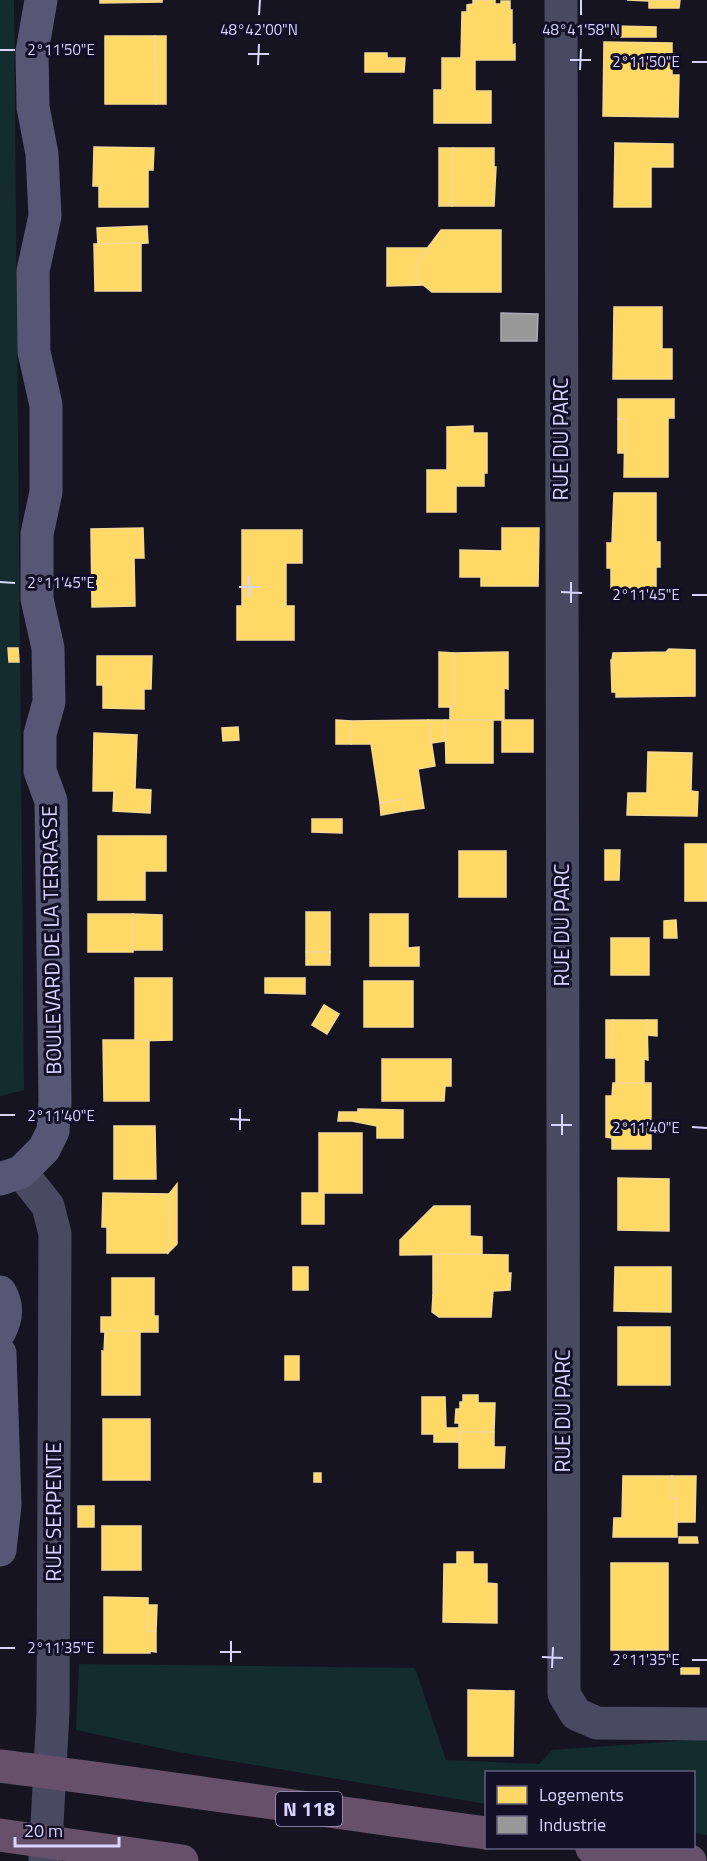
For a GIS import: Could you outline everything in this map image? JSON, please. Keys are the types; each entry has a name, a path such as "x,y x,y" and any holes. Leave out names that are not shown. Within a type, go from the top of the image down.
{"highway":[{"name":"N 118","path":"0,1766 485,1833"},
{"path":"0,1836 182,1861"},
{"path":"599,1849 690,1861"}],"street":[{"name":"BOULEVARD DE LA TERRASSE","path":"11,1176 44,1149 53,1131 55,1102 51,801 40,771 40,734 49,702 48,648 37,599 37,534 46,492 46,405 34,352 33,271 45,216 42,154 33,107 32,52 41,0"},
{"name":"RUE DU PARC","path":"561,0 564,1694 576,1714 597,1723 707,1724"},
{"name":"RUE SERPENTE","path":"11,1176 48,1206 56,1234 53,1712 45,1861"},
{"path":"0,1292 7,1313 0,1331"},
{"path":"0,1353 5,1506 0,1550"}],"green space":[{"path":"0,0 14,0 24,1090 0,1096"},
{"path":"79,1664 415,1668 446,1760 539,1764 552,1750 707,1739 707,1835 695,1833 695,1771 485,1771 485,1804 178,1752 76,1730"}],"building: Logements":[{"path":"100,0 162,0 162,2 100,3"},
{"path":"473,0 495,0 495,4 510,1 515,60 475,60 475,91 491,91 491,123 434,123 434,90 442,90 442,58 461,58 462,12 467,12 467,5 473,4"},
{"path":"627,0 680,0 679,8 649,8 649,1"},
{"path":"615,26 656,27 656,37 615,37"},
{"path":"105,36 155,36 156,104 105,104"},
{"path":"155,36 166,36 166,104 156,104"},
{"path":"604,42 672,43 672,75 679,75 678,117 603,116"},
{"path":"365,53 387,53 387,58 405,58 404,72 365,72"},
{"path":"615,143 673,144 673,167 651,167 651,207 614,207"},
{"path":"94,147 154,148 153,170 148,170 148,207 99,207 99,186 93,186"},
{"path":"439,148 453,148 452,206 439,206"},
{"path":"453,148 494,148 494,167 496,167 494,206 452,206"},
{"path":"147,226 148,243 98,245 97,228"},
{"path":"441,230 501,230 501,292 432,292 417,280 417,262"},
{"path":"141,243 141,291 95,291 94,244"},
{"path":"387,248 428,248 417,262 417,280 424,285 387,286"},
{"path":"614,307 662,307 662,349 672,349 672,379 613,379"},
{"path":"618,399 674,399 674,418 668,418 668,477 624,477 625,419 618,419"},
{"path":"618,419 625,419 625,453 618,453"},
{"path":"473,426 473,433 487,433 487,473 484,473 484,486 456,486 456,512 427,512 427,470 447,470 447,427"},
{"path":"614,493 656,493 656,542 660,542 660,567 656,567 656,588 611,588 611,568 607,568 607,543 612,543"},
{"path":"143,528 144,558 134,558 135,606 92,607 91,529"},
{"path":"502,528 539,528 538,586 481,586 481,577 460,577 460,550 502,551"},
{"path":"242,530 302,530 302,563 286,563 286,606 294,606 294,640 237,640 237,606 242,606"},
{"path":"8,648 18,648 19,662 9,662"},
{"path":"669,649 695,650 695,696 616,697 616,692 612,692 611,660 613,653 666,652"},
{"path":"439,652 454,653 454,707 439,707"},
{"path":"508,652 508,689 504,688 504,720 450,720 450,707 454,707 454,653"},
{"path":"97,656 152,656 151,689 144,689 144,709 103,708 103,685 97,685"},
{"path":"336,720 351,721 351,744 336,744"},
{"path":"428,720 435,766 418,769 424,808 404,811 403,799 380,803 371,744 351,744 351,721"},
{"path":"428,720 445,720 445,741 432,743"},
{"path":"445,720 493,720 493,763 446,763"},
{"path":"502,720 533,720 533,752 502,752"},
{"path":"238,727 239,740 223,741 222,728"},
{"path":"94,733 137,735 135,789 151,790 150,813 113,811 114,791 93,791"},
{"path":"648,752 692,753 691,791 698,792 697,816 627,815 628,793 647,793"},
{"path":"403,799 404,811 381,815 380,803"},
{"path":"312,819 342,819 342,833 312,832"},
{"path":"98,836 166,836 166,871 145,871 145,900 98,900"},
{"path":"685,844 707,844 707,901 685,901"},
{"path":"605,850 620,850 619,880 605,880"},
{"path":"459,851 506,851 506,897 459,897"},
{"path":"306,912 330,912 330,952 306,952"},
{"path":"88,914 133,914 133,952 88,952"},
{"path":"133,914 162,915 162,950 133,950"},
{"path":"370,914 408,914 408,948 419,947 419,966 370,966"},
{"path":"676,920 677,938 664,938 664,921"},
{"path":"611,938 649,938 649,975 611,975"},
{"path":"306,952 330,952 330,965 306,965"},
{"path":"135,978 172,978 172,1040 135,1041"},
{"path":"265,978 305,978 305,994 265,993"},
{"path":"364,981 413,981 413,1027 364,1027"},
{"path":"324,1005 339,1014 327,1034 312,1025"},
{"path":"606,1020 613,1020 612,1058 606,1058"},
{"path":"613,1020 647,1020 648,1060 644,1059 644,1083 616,1083 616,1058 612,1058"},
{"path":"647,1020 657,1020 657,1036 648,1035"},
{"path":"103,1040 149,1040 149,1101 104,1101"},
{"path":"382,1059 451,1059 451,1086 445,1086 444,1101 382,1101"},
{"path":"613,1083 651,1083 651,1149 612,1149 612,1138 606,1137 606,1096 612,1096"},
{"path":"358,1109 403,1110 403,1138 377,1138 377,1126 338,1121 339,1112 358,1112"},
{"path":"114,1126 155,1126 156,1179 114,1179"},
{"path":"319,1133 362,1133 362,1193 319,1193"},
{"path":"618,1178 669,1179 669,1231 618,1230"},
{"path":"177,1184 177,1244 168,1253 169,1194"},
{"path":"103,1193 169,1194 168,1253 107,1253 107,1227 102,1227"},
{"path":"302,1193 324,1193 324,1224 302,1224"},
{"path":"434,1206 470,1206 470,1236 482,1237 482,1254 400,1255 400,1240"},
{"path":"433,1254 439,1254 437,1292 433,1295"},
{"path":"439,1254 508,1255 508,1273 511,1273 510,1290 493,1291 491,1317 439,1317 432,1312 433,1295 437,1292"},
{"path":"293,1267 308,1267 308,1290 293,1290"},
{"path":"615,1267 671,1267 671,1312 614,1311"},
{"path":"112,1278 154,1278 154,1316 158,1316 158,1332 101,1332 101,1317 112,1317"},
{"path":"618,1327 670,1327 670,1385 618,1385"},
{"path":"105,1331 140,1331 140,1395 102,1395 102,1351 104,1352"},
{"path":"285,1356 299,1356 299,1380 285,1380"},
{"path":"463,1395 478,1395 478,1403 495,1403 494,1432 459,1432 459,1423 455,1423 456,1409 460,1409"},
{"path":"422,1397 445,1397 446,1428 459,1428 459,1442 434,1442 434,1434 422,1434"},
{"path":"103,1419 150,1419 150,1480 103,1480"},
{"path":"459,1432 494,1432 494,1447 505,1447 504,1468 459,1468"},
{"path":"314,1473 321,1473 321,1482 314,1482"},
{"path":"623,1476 672,1476 672,1498 677,1498 677,1537 613,1537 614,1518 622,1518"},
{"path":"672,1476 696,1476 695,1522 677,1522 677,1498 672,1498"},
{"path":"78,1506 94,1506 94,1527 78,1527"},
{"path":"102,1526 141,1526 141,1570 102,1570"},
{"path":"679,1537 697,1537 698,1543 679,1543"},
{"path":"457,1552 473,1552 473,1564 487,1564 487,1583 497,1584 497,1623 443,1622 444,1564 457,1564"},
{"path":"611,1563 668,1563 668,1650 611,1650"},
{"path":"104,1597 148,1598 148,1631 156,1631 156,1652 104,1653"},
{"path":"148,1605 157,1605 156,1631 148,1631"},
{"path":"681,1668 699,1668 699,1674 681,1674"},
{"path":"468,1690 514,1691 513,1756 468,1756"}],"building: Industrie":[{"path":"501,313 538,314 537,341 501,341"}]}
